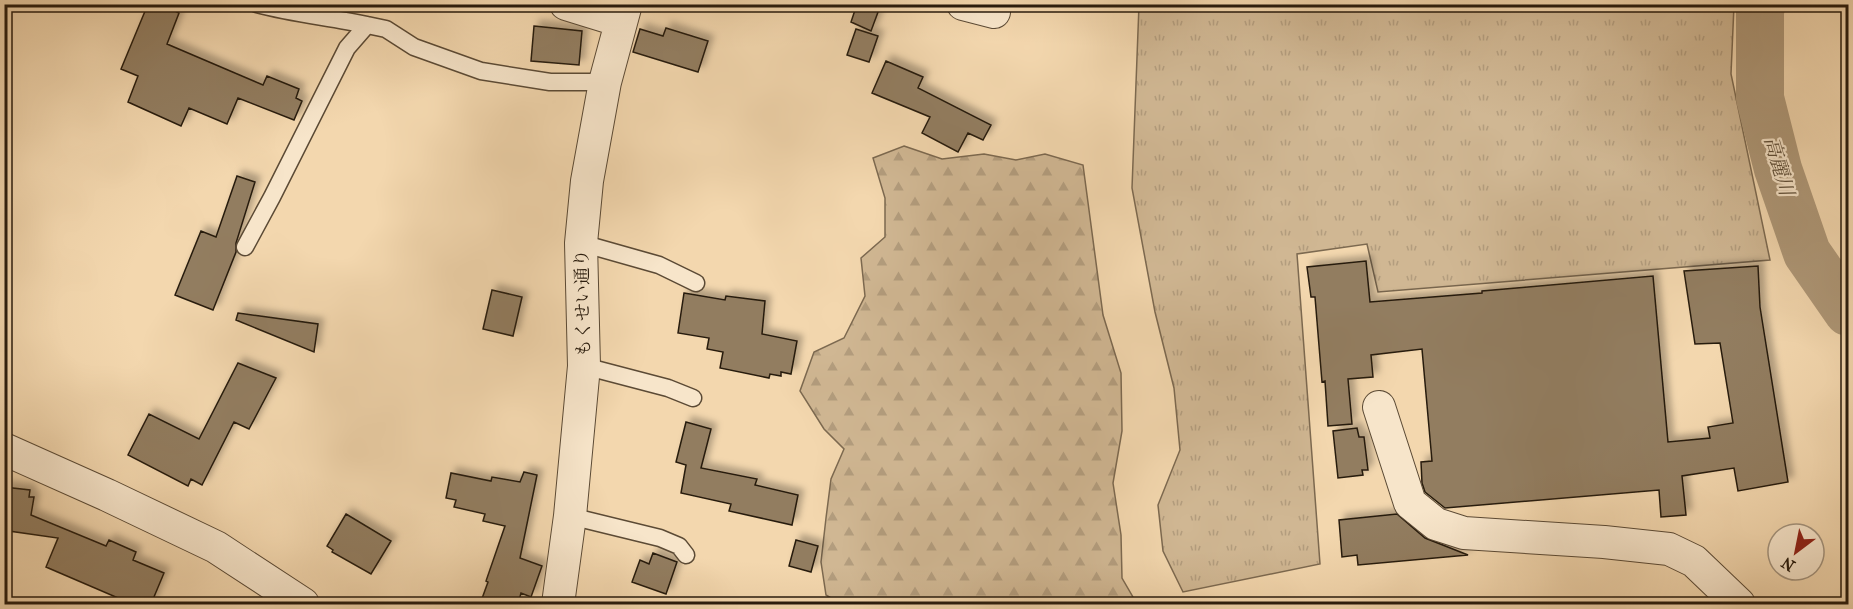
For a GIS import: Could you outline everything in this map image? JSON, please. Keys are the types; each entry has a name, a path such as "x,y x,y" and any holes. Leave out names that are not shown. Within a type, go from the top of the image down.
{"street":[{"path":"566,4 624,13"},
{"path":"963,4 994,12"},
{"name":"もくせい通り","path":"558,604 570,516 584,366 581,243 587,181 605,82 624,13"},
{"path":"1379,407 1410,503 1436,524 1464,533 1604,542 1669,549 1694,561 1739,604"},
{"path":"4,449 108,495 216,547 303,604"}],"lane":[{"path":"257,4 289,13 386,29 414,47 481,71 550,82 605,82"},
{"path":"245,247 347,48 367,25"},
{"path":"581,243 659,265 696,283"},
{"path":"584,366 668,388 693,398"},
{"path":"570,516 660,538 679,546 686,555"}],"green space":[{"path":"1139,5 1734,5 1731,74 1770,260 1378,292 1367,244 1297,254 1320,564 1183,592 1163,551 1158,505 1180,450 1174,388 1155,312 1132,188"},
{"path":"904,146 942,159 984,154 1016,160 1045,154 1083,165 1103,315 1121,373 1122,431 1113,483 1121,535 1122,578 1137,604 841,604 826,595 821,562 826,518 831,479 844,449 824,429 800,391 814,352 844,338 865,296 861,258 885,237 885,198 873,158"}],"building":[{"path":"148,4 175,4 173,10 179,13 167,44 263,85 267,76 299,89 296,98 302,101 294,120 238,98 227,124 189,108 181,126 128,102 138,76 121,69"},
{"path":"857,4 881,4 871,31 851,22"},
{"path":"534,26 582,31 579,65 531,61"},
{"path":"666,28 708,41 698,72 633,52 640,29 663,36"},
{"path":"856,29 878,36 869,62 847,55"},
{"path":"886,61 923,77 918,88 991,125 983,140 968,133 958,152 922,133 930,117 872,93"},
{"path":"237,176 255,182 236,243 236,252 213,310 175,295 201,231 216,237"},
{"path":"1366,261 1370,302 1653,276 1668,442 1710,438 1708,427 1733,423 1720,343 1695,344 1684,271 1758,266 1760,307 1788,482 1738,491 1734,468 1682,476 1686,515 1661,517 1659,490 1445,508 1425,492 1422,483 1421,462 1432,461 1422,349 1371,355 1373,377 1348,379 1352,424 1328,426 1315,297 1311,297 1307,267"},
{"path":"492,290 522,297 513,336 483,329"},
{"path":"684,293 725,300 726,296 765,301 762,334 797,341 791,374 781,372 781,376 770,374 769,378 720,368 723,352 707,349 709,338 678,333"},
{"path":"238,313 318,324 314,352 236,320"},
{"path":"238,363 276,378 249,429 234,422 202,485 191,479 188,486 128,455 149,414 199,439"},
{"path":"686,422 711,429 701,468 757,479 755,485 798,495 792,525 729,511 731,504 681,493 686,465 676,462"},
{"path":"1357,428 1359,437 1364,437 1368,470 1362,470 1363,475 1338,478 1333,431"},
{"path":"524,472 537,475 520,558 542,566 531,597 521,593 518,604 480,604 505,526 483,521 485,514 454,507 456,500 446,498 451,473 491,481 492,477 520,482"},
{"path":"4,487 30,490 29,497 34,497 31,515 106,546 109,540 136,552 133,560 164,573 151,604 132,604 46,567 58,538 9,531 9,527 4,526"},
{"path":"346,514 391,541 371,574 332,552 333,550 327,546"},
{"path":"1397,514 1425,538 1468,555 1358,565 1357,555 1342,557 1339,520"},
{"path":"796,540 818,546 811,572 789,566"},
{"path":"653,553 677,562 666,594 632,582 640,560 649,564"}],"waterway":[{"name":"高麗川","path":"1762,4 1760,10 1760,98 1778,169 1807,253 1848,312"}]}
